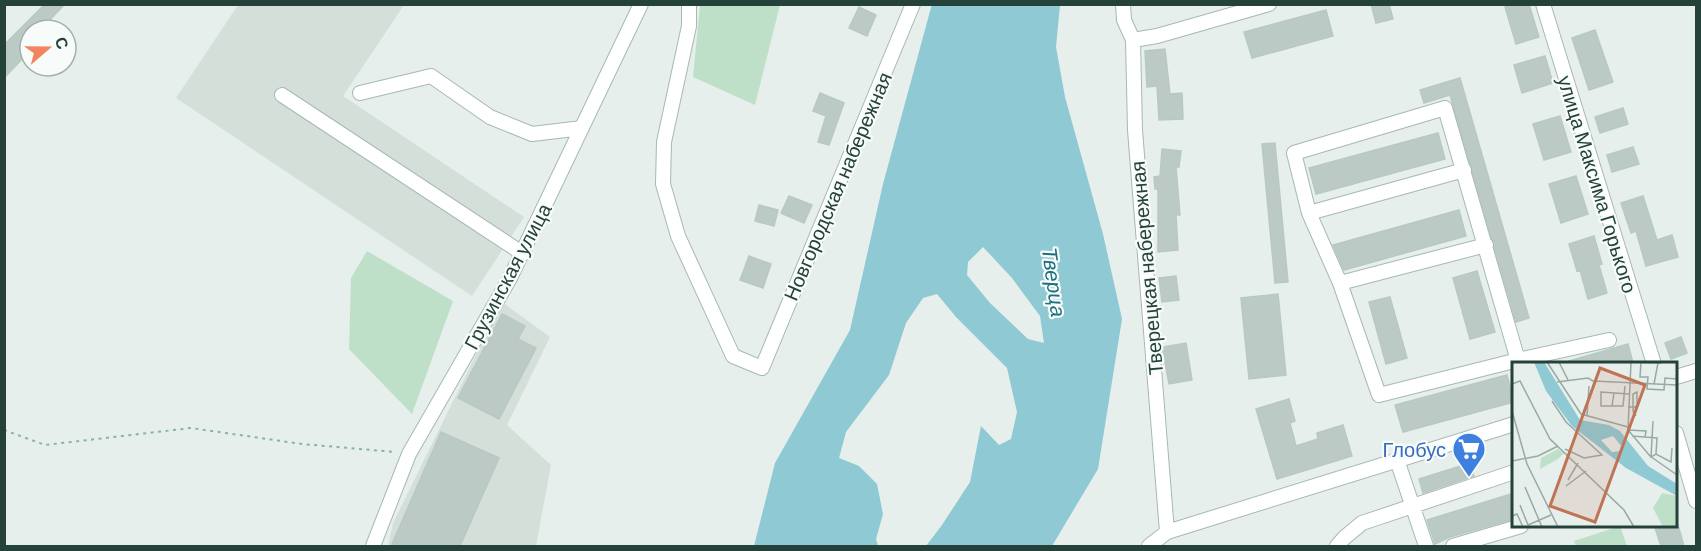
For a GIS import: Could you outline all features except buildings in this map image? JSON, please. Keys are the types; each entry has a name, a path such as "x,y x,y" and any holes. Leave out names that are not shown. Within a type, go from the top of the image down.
{"street":[{"name":"Грузинская улица","path":"373,546 409,454 510,278 641,4"},
{"name":"Новгородская набережная","path":"689,4 689,26 664,142 663,184 678,236 733,356 762,368 913,4"},
{"name":"Тверецкая набережная","path":"1123,4 1124,21 1133,40 1135,130 1167,532"},
{"path":"1133,40 1157,36 1269,4"},
{"name":"улица Максима Горького","path":"1543,4 1654,362"},
{"path":"360,93 431,76 490,117 532,134 582,128"},
{"path":"282,95 522,253"},
{"path":"1512,363 1379,395 1340,283 1309,213 1294,153 1445,108 1486,244 1518,362 1610,340"},
{"path":"1309,213 1464,170"},
{"path":"1340,283 1486,244"},
{"path":"1677,377 1696,371"},
{"path":"1149,546 1167,532 1512,425"},
{"path":"1677,436 1696,501"},
{"path":"1396,460 1426,546"},
{"path":"1337,546 1362,523 1512,473"},
{"path":"1453,546 1515,527"}],"path":[{"path":"4,430 45,445 191,428 302,444 409,454"}],"shaded area":[{"path":"238,5 404,5 343,96 524,217 472,296 176,98"},
{"path":"502,302 550,337 507,425 551,465 536,546 388,546 393,523"}],"green space":[{"path":"700,5 780,5 755,105 693,77"},
{"path":"367,251 453,301 412,414 349,349 351,278"},
{"path":"1620,527 1627,546 1576,546 1574,541"}],"water":[{"name":"Тверца","path":"932,4 1060,5 1056,47 1065,97 1103,234 1122,319 1098,469 1052,546 926,546 970,482 981,426 999,445 1011,439 1017,412 1007,368 956,317 937,294 923,298 906,323 889,375 846,432 839,458 859,466 877,484 883,514 876,539 878,546 754,546 775,463 850,330 883,184","holes":["983,247 1012,278 1040,316 1044,343 1028,339 990,303 967,275 968,262"]}],"place":[{"name":"Глобус","path":"1469,478"}]}
